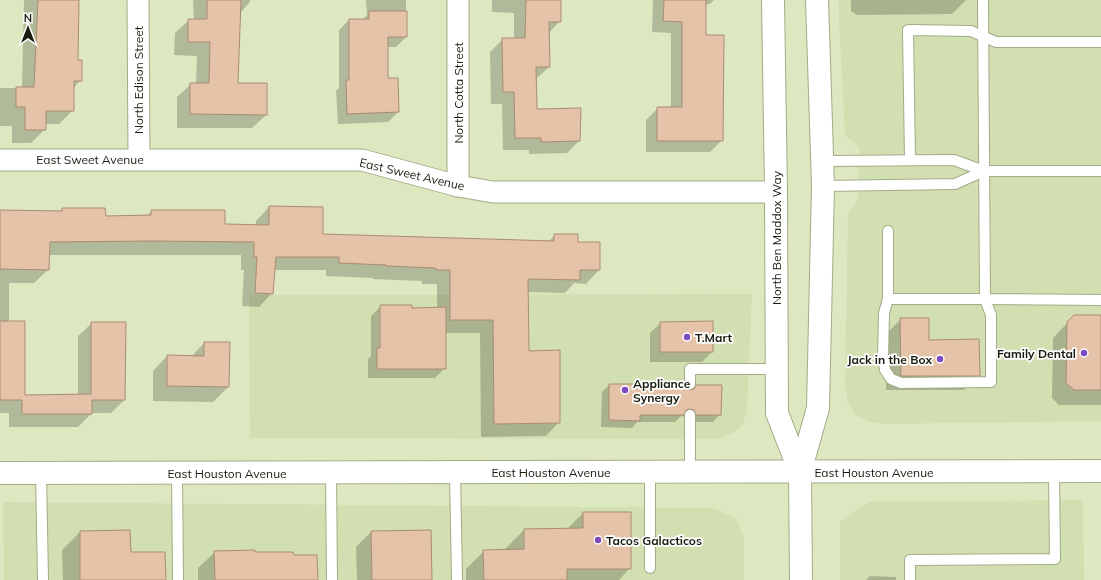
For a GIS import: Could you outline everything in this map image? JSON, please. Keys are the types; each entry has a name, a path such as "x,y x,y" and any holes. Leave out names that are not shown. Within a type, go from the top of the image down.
{"main road":[{"name":"North Ben Maddox Way","path":"773,0 777,413 800,472"},
{"name":"North Ben Maddox Way","path":"801,580 800,472 818,408 824,186 817,0"},
{"name":"East Houston Avenue","path":"0,473 1101,471"}],"street":[{"name":"North Edison Street","path":"138,0 139,159"},
{"name":"North Cotta Street","path":"458,0 458,186"},
{"name":"East Sweet Avenue","path":"0,160 362,160 458,186 493,192 776,192"}],"lane":[{"path":"888,231 888,299 884,313 883,357 885,370 891,379 901,383 991,382 991,315 985,299 983,0"},
{"path":"910,160 908,30 971,30 996,42 1101,42"},
{"path":"823,161 954,160 984,171 1101,171"},
{"path":"824,186 955,184 984,171"},
{"path":"888,299 1101,300"},
{"path":"690,384 690,369 777,369"},
{"path":"690,414 690,472"},
{"path":"910,580 910,560 1055,559 1054,471"},
{"path":"331,472 332,580"},
{"path":"455,472 457,580"},
{"path":"650,472 650,568"},
{"path":"41,473 43,580"},
{"path":"177,473 178,580"}],"shaded area":[{"path":"838,0 1101,0 1101,421 883,424 869,422 855,414 848,403 845,386 848,213 858,199 859,147 845,135"},
{"path":"752,294 747,409 743,424 732,434 715,439 250,438 249,295"},
{"path":"1083,500 1084,580 840,580 840,522 869,502"},
{"path":"3,502 714,508 736,519 744,538 744,580 4,580"}],"building":[{"path":"38,0 79,0 78,60 82,60 82,81 74,81 74,111 46,111 46,130 25,130 25,107 16,107 16,87 34,87"},
{"path":"207,0 241,0 238,83 267,83 267,115 190,114 190,83 209,83 210,42 188,42 188,19 207,19"},
{"path":"526,0 561,0 561,22 549,22 550,67 536,67 537,109 581,108 580,141 541,142 541,138 515,138 514,92 503,92 502,38 525,38"},
{"path":"664,0 706,0 706,35 724,35 723,141 657,141 657,107 682,107 682,22 663,21"},
{"path":"369,11 407,11 407,37 388,37 388,78 398,78 399,112 347,114 346,80 349,80 349,19 369,19"},
{"path":"269,206 323,207 323,234 554,241 554,234 578,234 578,242 600,242 600,270 580,270 580,280 528,279 529,351 560,350 560,423 494,424 493,320 450,320 450,270 339,263 339,257 276,257 273,294 255,293 257,257 254,257 254,242 151,241 50,242 49,270 0,269 0,210 62,211 62,208 105,208 106,216 151,215 151,210 225,210 225,224 269,225"},
{"path":"380,305 412,305 412,308 446,307 446,369 377,369 377,348 380,348"},
{"name":"Family Dental","path":"1074,315 1101,315 1101,390 1074,390 1066,383 1067,322"},
{"name":"Jack in the Box","path":"900,318 929,318 929,340 979,339 980,376 901,376"},
{"path":"0,321 25,321 25,395 91,394 91,322 126,322 125,400 92,400 92,414 22,414 22,400 0,400"},
{"name":"T.Mart","path":"713,321 713,352 660,352 660,322"},
{"path":"204,342 230,342 229,387 167,386 167,355 204,356"},
{"path":"609,384 684,384 686,389 690,390 694,389 696,385 722,385 721,415 696,415 694,410 690,409 686,410 684,415 640,415 640,421 609,420"},
{"path":"583,512 631,512 631,569 567,569 567,580 484,580 483,550 524,549 524,529 583,528"},
{"path":"130,530 131,552 165,552 166,580 80,580 80,531"},
{"path":"431,530 432,580 372,580 371,531"},
{"path":"255,550 255,552 293,552 294,555 317,555 318,580 215,580 214,551"}],"place":[{"name":"T.Mart","path":"687,337"},
{"name":"Family Dental","path":"1084,353"},
{"name":"Jack in the Box","path":"940,359"},
{"name":"Appliance Synergy","path":"625,390"},
{"name":"Tacos Galacticos","path":"598,540"}]}
